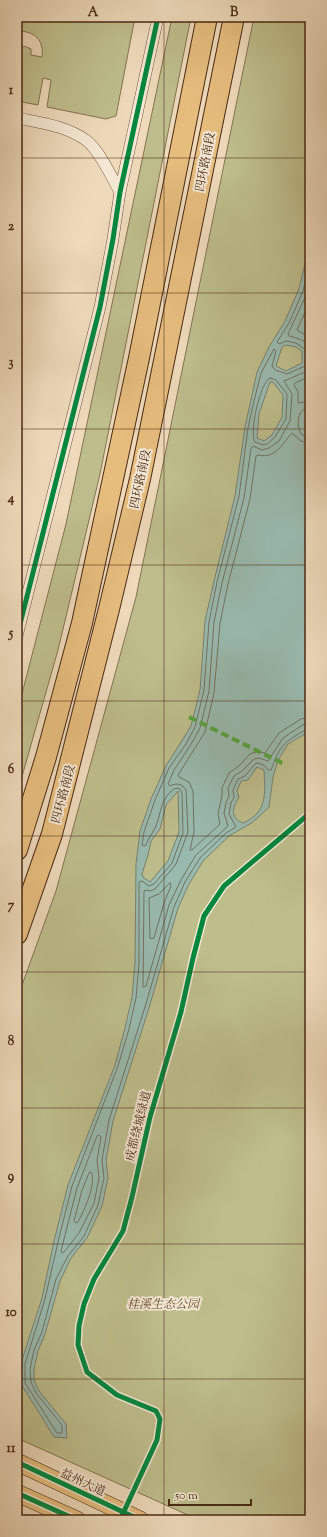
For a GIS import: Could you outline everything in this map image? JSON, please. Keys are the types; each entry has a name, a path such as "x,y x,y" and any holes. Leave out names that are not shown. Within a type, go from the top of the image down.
{"highway":[{"path":"17,850 46,757 82,623 138,366 207,17"},
{"name":"四环路南段","path":"17,934 52,834 106,624 135,502 234,17"}],"main road":[{"name":"益州大道","path":"17,1462 140,1520"},
{"path":"17,1492 77,1520"}],"street":[{"path":"17,636 100,307 120,192 158,17"},
{"path":"17,118 64,128 87,141 104,162 120,192"}],"green space":[{"path":"17,17 135,17 116,116 106,119 47,107 51,80 43,78 38,105 17,101 17,48 22,46 27,47 31,49 31,55 42,57 42,51 40,41 37,38 29,33 17,31"},
{"path":"172,17 191,17 100,474 58,650 17,794 17,713 66,524"},
{"name":"桂溪生态公园","path":"254,17 310,17 310,1520 199,1520 17,1438 17,999 56,891 136,597"}],"water":[{"path":"310,242 310,416 308,416 307,427 310,431 310,731 288,744 280,757 273,777 269,807 253,822 229,836 203,861 189,884 178,908 149,1008 113,1121 106,1160 108,1178 102,1206 87,1238 71,1258 60,1281 45,1334 38,1351 34,1369 34,1380 39,1391 66,1424 67,1438 54,1437 21,1384 21,1363 42,1298 68,1185 115,1065 125,1028 132,997 135,963 136,864 140,831 151,799 166,766 191,726 200,690 205,621 235,496 245,427 257,372 269,347 285,321 299,289","holes":["286,345 296,347 302,351 302,363 286,371 276,366 282,347","270,382 273,382 283,395 282,417 272,435 264,441 257,438 259,414","257,767 264,770 265,787 261,808 251,819 243,823 234,815 234,808 239,797 237,791 241,781 248,780","178,791 179,832 168,861 150,882 143,877 142,874 151,841 160,829 166,805"]}],"marked path":[{"path":"189,717 284,764"}],"cycle path":[{"path":"17,636 100,307 120,192 158,17"},
{"name":"成都绕城绿道","path":"120,1520 157,1440 160,1419 156,1411 117,1395 87,1372 78,1345 79,1326 84,1304 94,1279 123,1231 150,1117 181,1012 204,916 224,886 310,813"},
{"path":"17,1462 140,1520"},
{"path":"17,1493 77,1520"}]}
